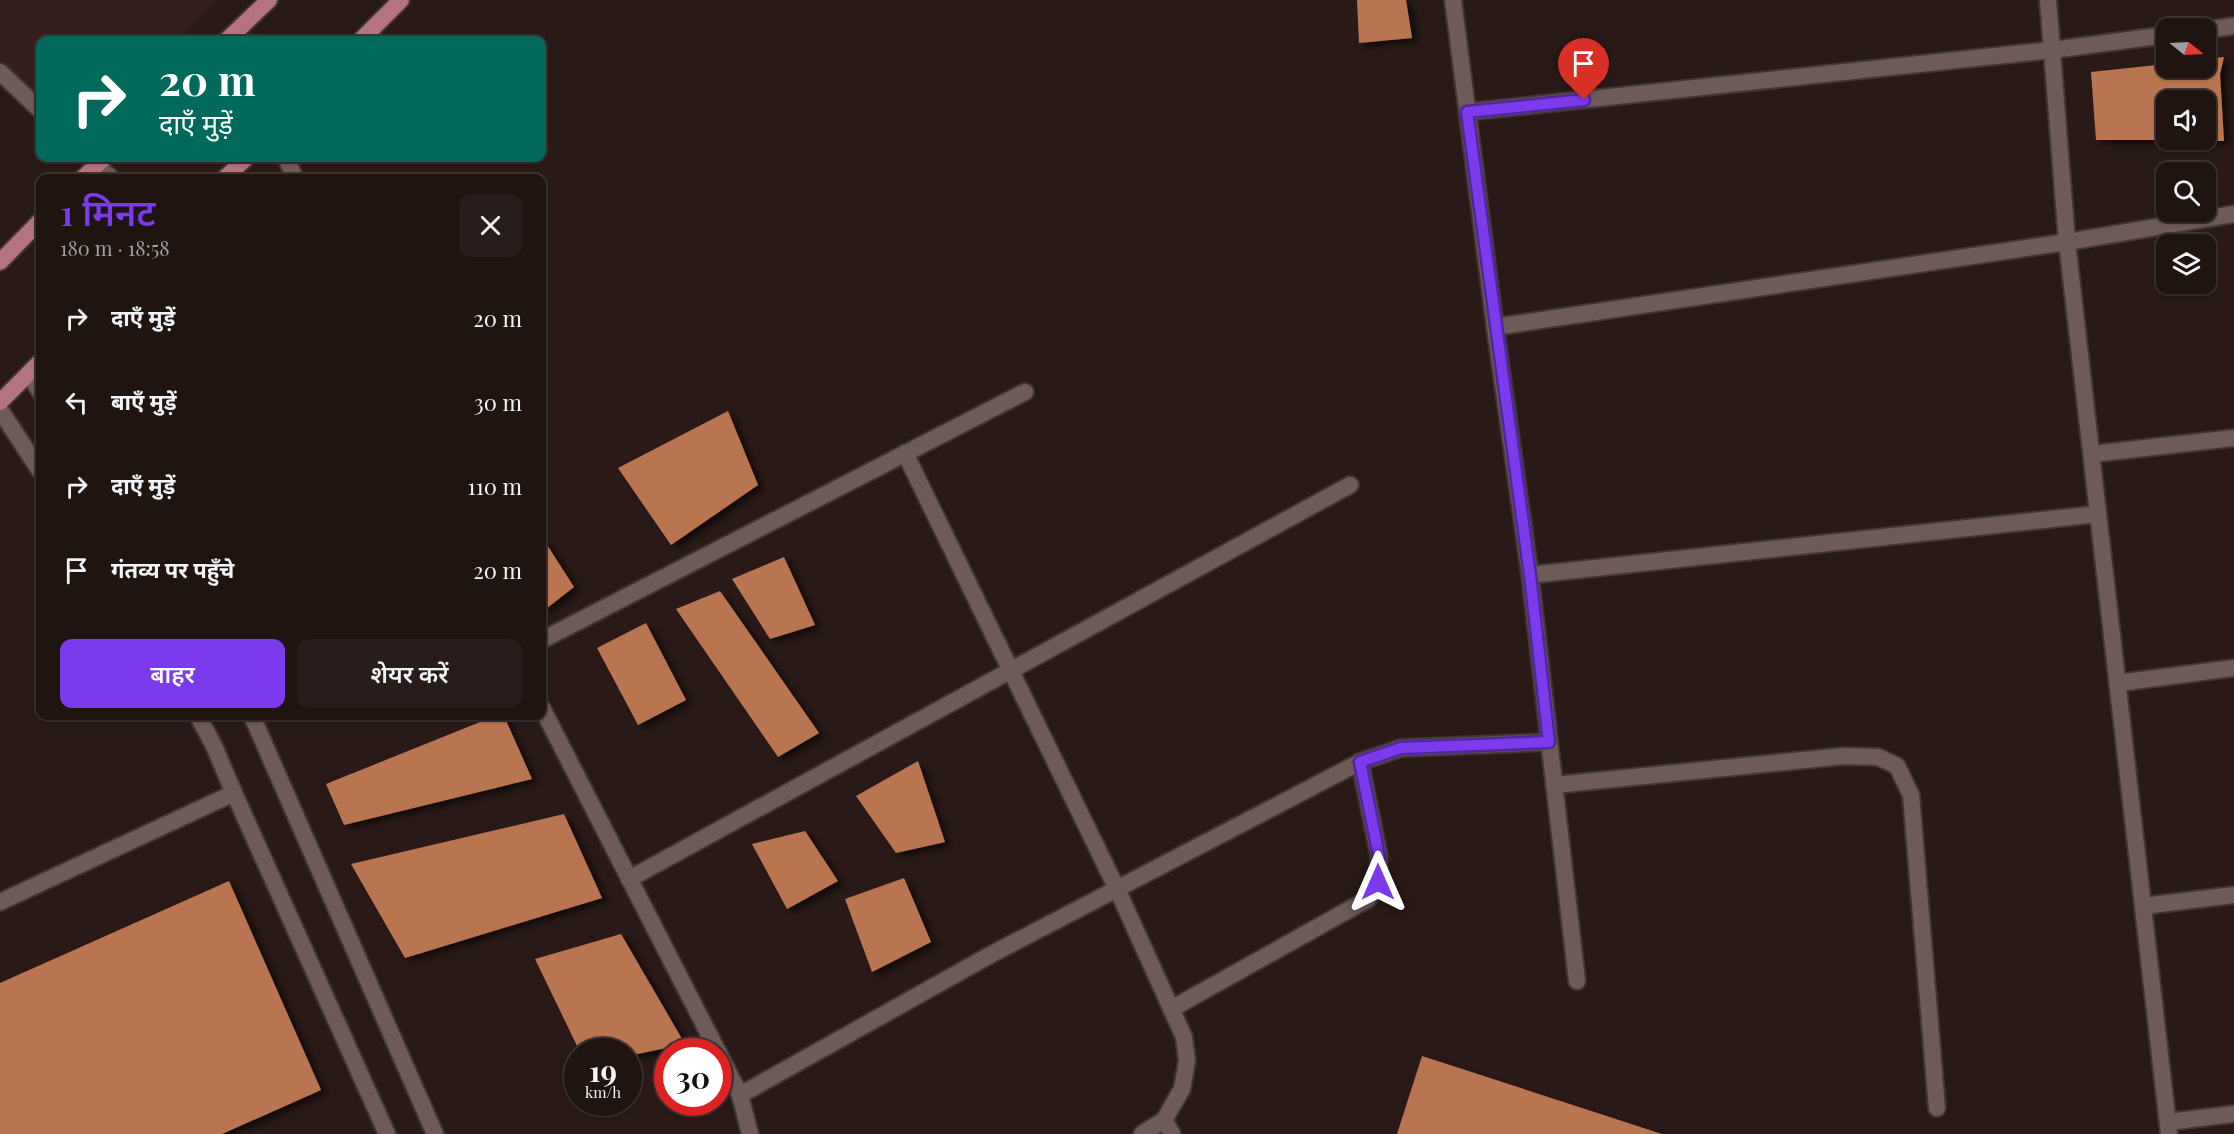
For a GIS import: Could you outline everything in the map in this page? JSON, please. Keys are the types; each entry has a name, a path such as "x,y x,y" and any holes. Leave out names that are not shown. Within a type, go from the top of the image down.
{"main road":[{"path":"230,36 269,0"},
{"path":"365,36 401,0"},
{"path":"86,174 95,162"},
{"path":"229,174 242,162"},
{"path":"0,262 36,225"},
{"path":"0,402 35,368"}],"street":[{"path":"1454,0 1495,327 1530,575 1577,981"},
{"path":"2048,0 2067,242 2168,1128 2234,1114"},
{"path":"2216,28 2234,26"},
{"path":"1467,112 2052,50 2156,36"},
{"path":"0,72 36,106"},
{"path":"99,162 108,174"},
{"path":"1495,327 2067,242 2234,214"},
{"path":"546,638 1025,392"},
{"path":"0,410 36,465"},
{"path":"2092,454 2234,438"},
{"path":"905,453 1117,889 1184,1037 1187,1061 1182,1089 1168,1127 1142,1134"},
{"path":"629,879 1350,485"},
{"path":"1530,575 2098,514"},
{"path":"2118,683 2234,668"},
{"path":"546,716 711,1038"},
{"path":"200,720 214,746 387,1134"},
{"path":"254,720 435,1134"},
{"path":"740,1095 990,955 1360,762 1401,748 1549,742"},
{"path":"1554,785 1844,756 1878,757 1897,766 1911,795 1937,1108"},
{"path":"1171,1008 1368,899 1378,882 1379,856 1360,762"},
{"path":"0,902 234,793"},
{"path":"2143,906 2234,895"},
{"path":"732,1079 740,1095 750,1134"}],"shaded area":[{"path":"0,0 217,0 181,36 36,36 36,108 0,80"}],"building":[{"path":"1357,0 1406,0 1412,38 1359,43"},
{"path":"2224,57 2220,74 2224,141 2216,141 2216,90 2156,90 2156,140 2096,140 2091,72 2156,65 2156,78 2216,78 2216,58"},
{"path":"728,411 758,485 671,545 618,468"},
{"path":"546,543 574,587 546,609"},
{"path":"784,557 815,625 770,639 732,579"},
{"path":"720,591 819,733 778,757 676,609"},
{"path":"646,623 686,700 638,725 597,648"},
{"path":"485,720 506,720 532,779 344,825 326,784"},
{"path":"918,761 945,842 896,853 856,796"},
{"path":"564,814 602,898 405,958 351,864"},
{"path":"805,831 838,881 787,909 752,844"},
{"path":"904,878 931,942 872,972 845,899"},
{"path":"229,881 321,1090 222,1134 0,1134 0,983"},
{"path":"621,934 682,1038 654,1038 654,1051 642,1053 642,1038 573,1038 535,959"},
{"path":"1422,1056 1662,1134 1397,1134"}],"route":[{"path":"1378,882 1379,856 1360,762 1401,748 1549,742 1530,575 1467,112 1584,100"}]}
